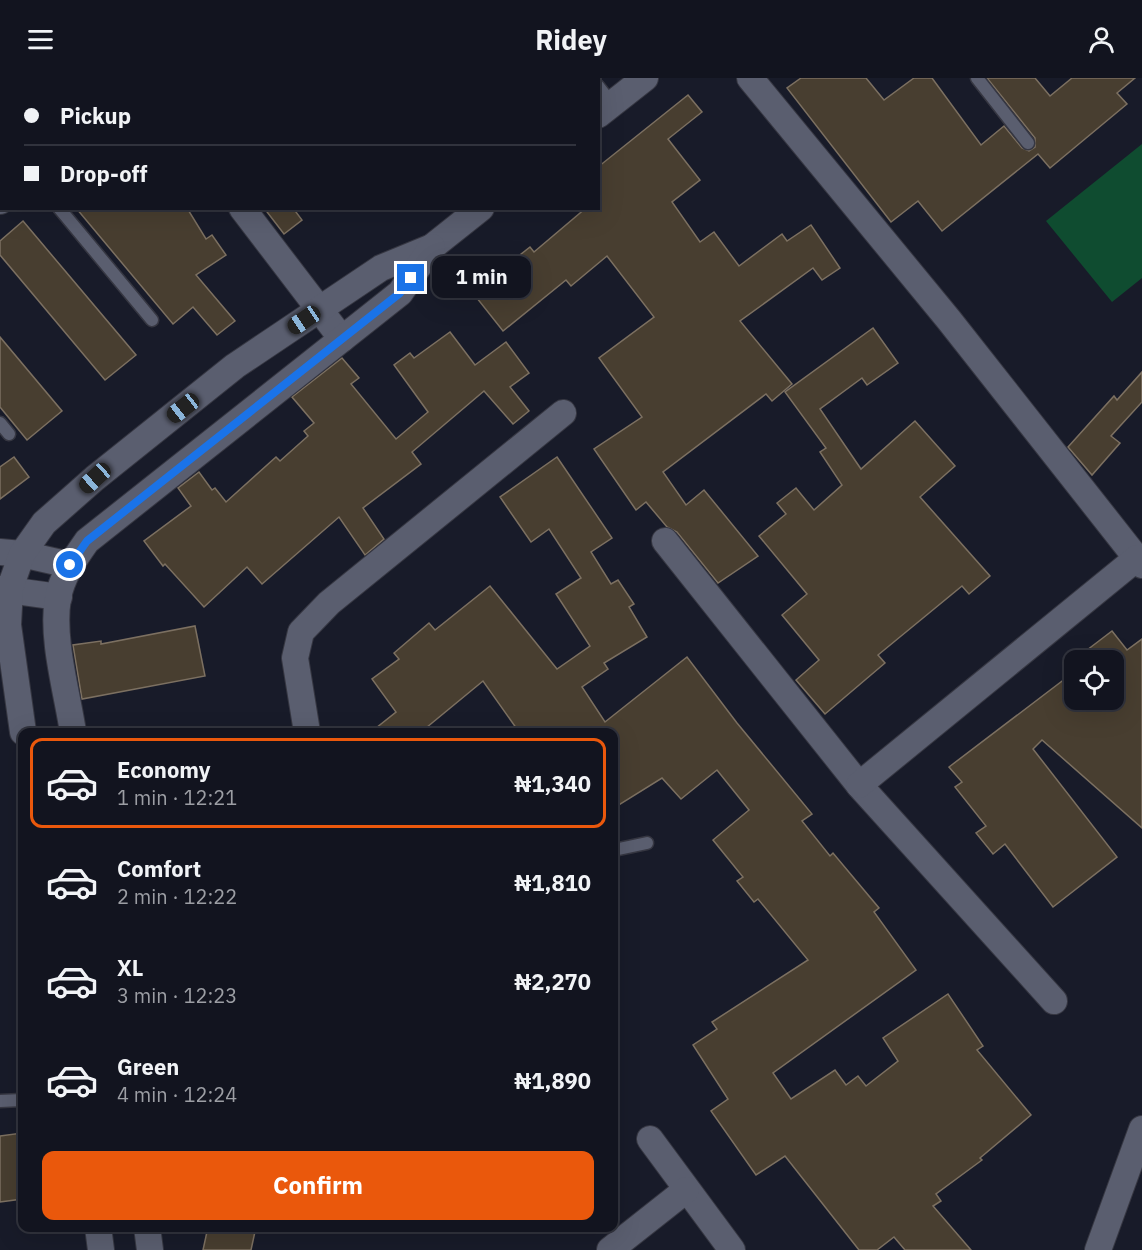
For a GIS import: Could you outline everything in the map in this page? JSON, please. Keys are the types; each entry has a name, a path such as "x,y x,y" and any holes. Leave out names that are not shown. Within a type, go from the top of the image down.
{"street":[{"path":"603,102 645,78"},
{"path":"750,78 950,320 1140,561 859,785"},
{"path":"244,210 342,339"},
{"path":"22,728 5,589 11,553 95,478 235,366 381,268 432,247 478,210"},
{"path":"72,728 56,624 58,597 70,565 87,541 400,293 432,247"},
{"path":"306,728 295,658 301,632 329,603 563,413"},
{"path":"665,541 859,785 1054,1001"},
{"path":"11,553 70,565"},
{"path":"5,589 58,597"},
{"path":"1098,1250 1142,1129"},
{"path":"650,1139 732,1250"},
{"path":"610,1250 686,1190"},
{"path":"98,1232 100,1250"},
{"path":"148,1232 150,1250"}],"lane":[{"path":"977,78 1028,143"},
{"path":"60,210 152,320"},
{"path":"0,423 9,434"},
{"path":"618,849 647,843"},
{"path":"0,1101 18,1100"}],"green space":[{"path":"1142,144 1142,278 1112,302 1046,221"}],"building":[{"path":"801,78 866,78 884,100 914,78 932,78 981,145 1004,126 1022,148 1029,151 1035,147 1035,138 987,78 1035,78 1050,96 1072,78 1135,78 1117,93 1127,104 1050,168 1038,154 942,231 918,201 891,222 787,88"},
{"path":"688,95 702,112 668,139 700,180 672,202 700,242 714,232 739,266 782,234 787,241 811,225 840,268 822,280 813,268 740,321 792,384 772,401 766,394 663,472 686,505 704,490 758,556 718,583 677,532 667,527 646,502 636,510 594,449 642,417 599,358 654,317 607,256 571,286 566,280 503,331 457,273 472,262 487,281 530,247 534,252 584,210 600,210 600,165"},
{"path":"78,210 188,210 206,239 212,235 226,255 196,275 235,321 217,335 193,307 173,324"},
{"path":"266,210 294,210 302,220 284,234"},
{"path":"23,221 136,355 105,380 0,255 0,241"},
{"path":"873,328 898,363 867,385 862,378 820,409 861,469 915,421 955,466 920,497 990,576 969,594 962,586 878,655 885,663 825,714 796,680 819,660 782,615 807,594 759,536 786,514 777,503 796,488 814,510 842,485 820,452 826,448 785,392"},
{"path":"450,332 475,365 506,342 529,373 510,387 529,411 513,424 484,391 412,452 421,464 363,508 384,539 365,555 339,517 262,584 247,567 204,607 165,564 163,566 144,541 191,506 178,488 199,472 212,490 215,488 226,502 276,457 280,461 308,436 304,431 314,423 292,397 342,358 359,378 351,384 396,439 428,412 394,365 410,353 414,358"},
{"path":"0,337 62,411 27,440 0,407"},
{"path":"1142,372 1142,402 1111,436 1120,443 1092,475 1068,447 1114,396 1117,400"},
{"path":"14,457 29,477 0,499 0,467"},
{"path":"557,457 612,538 591,552 611,584 618,580 634,604 629,607 647,637 604,663 608,669 582,687 605,722 687,657 737,723 812,814 802,821 830,856 833,853 879,908 874,912 916,970 773,1073 791,1099 835,1070 846,1085 858,1076 866,1086 898,1061 883,1038 948,994 983,1046 977,1050 1031,1115 980,1158 982,1160 936,1194 941,1201 933,1206 971,1250 905,1250 894,1237 877,1250 859,1250 785,1156 756,1175 711,1111 728,1099 693,1045 717,1029 712,1022 808,960 758,899 754,902 737,881 743,877 713,840 749,810 717,770 681,799 662,778 618,806 618,728 516,728 483,681 426,728 376,728 396,712 372,679 399,659 394,653 429,623 435,630 490,586 557,669 590,646 556,594 581,578 549,529 531,542 500,497"},
{"path":"195,626 205,676 82,699 73,645 101,641 101,644"},
{"path":"1112,631 1127,650 1142,639 1142,828 1042,740 1033,749 1117,857 1053,907 1005,844 993,854 976,833 986,826 955,787 962,782 949,767 1064,680 1064,710 1124,710 1124,650 1087,650"},
{"path":"18,1134 18,1200 0,1202 0,1136"},
{"path":"207,1232 255,1232 251,1250 203,1250"}],"route":[{"path":"70,565 87,541 400,293 411,278"}]}
